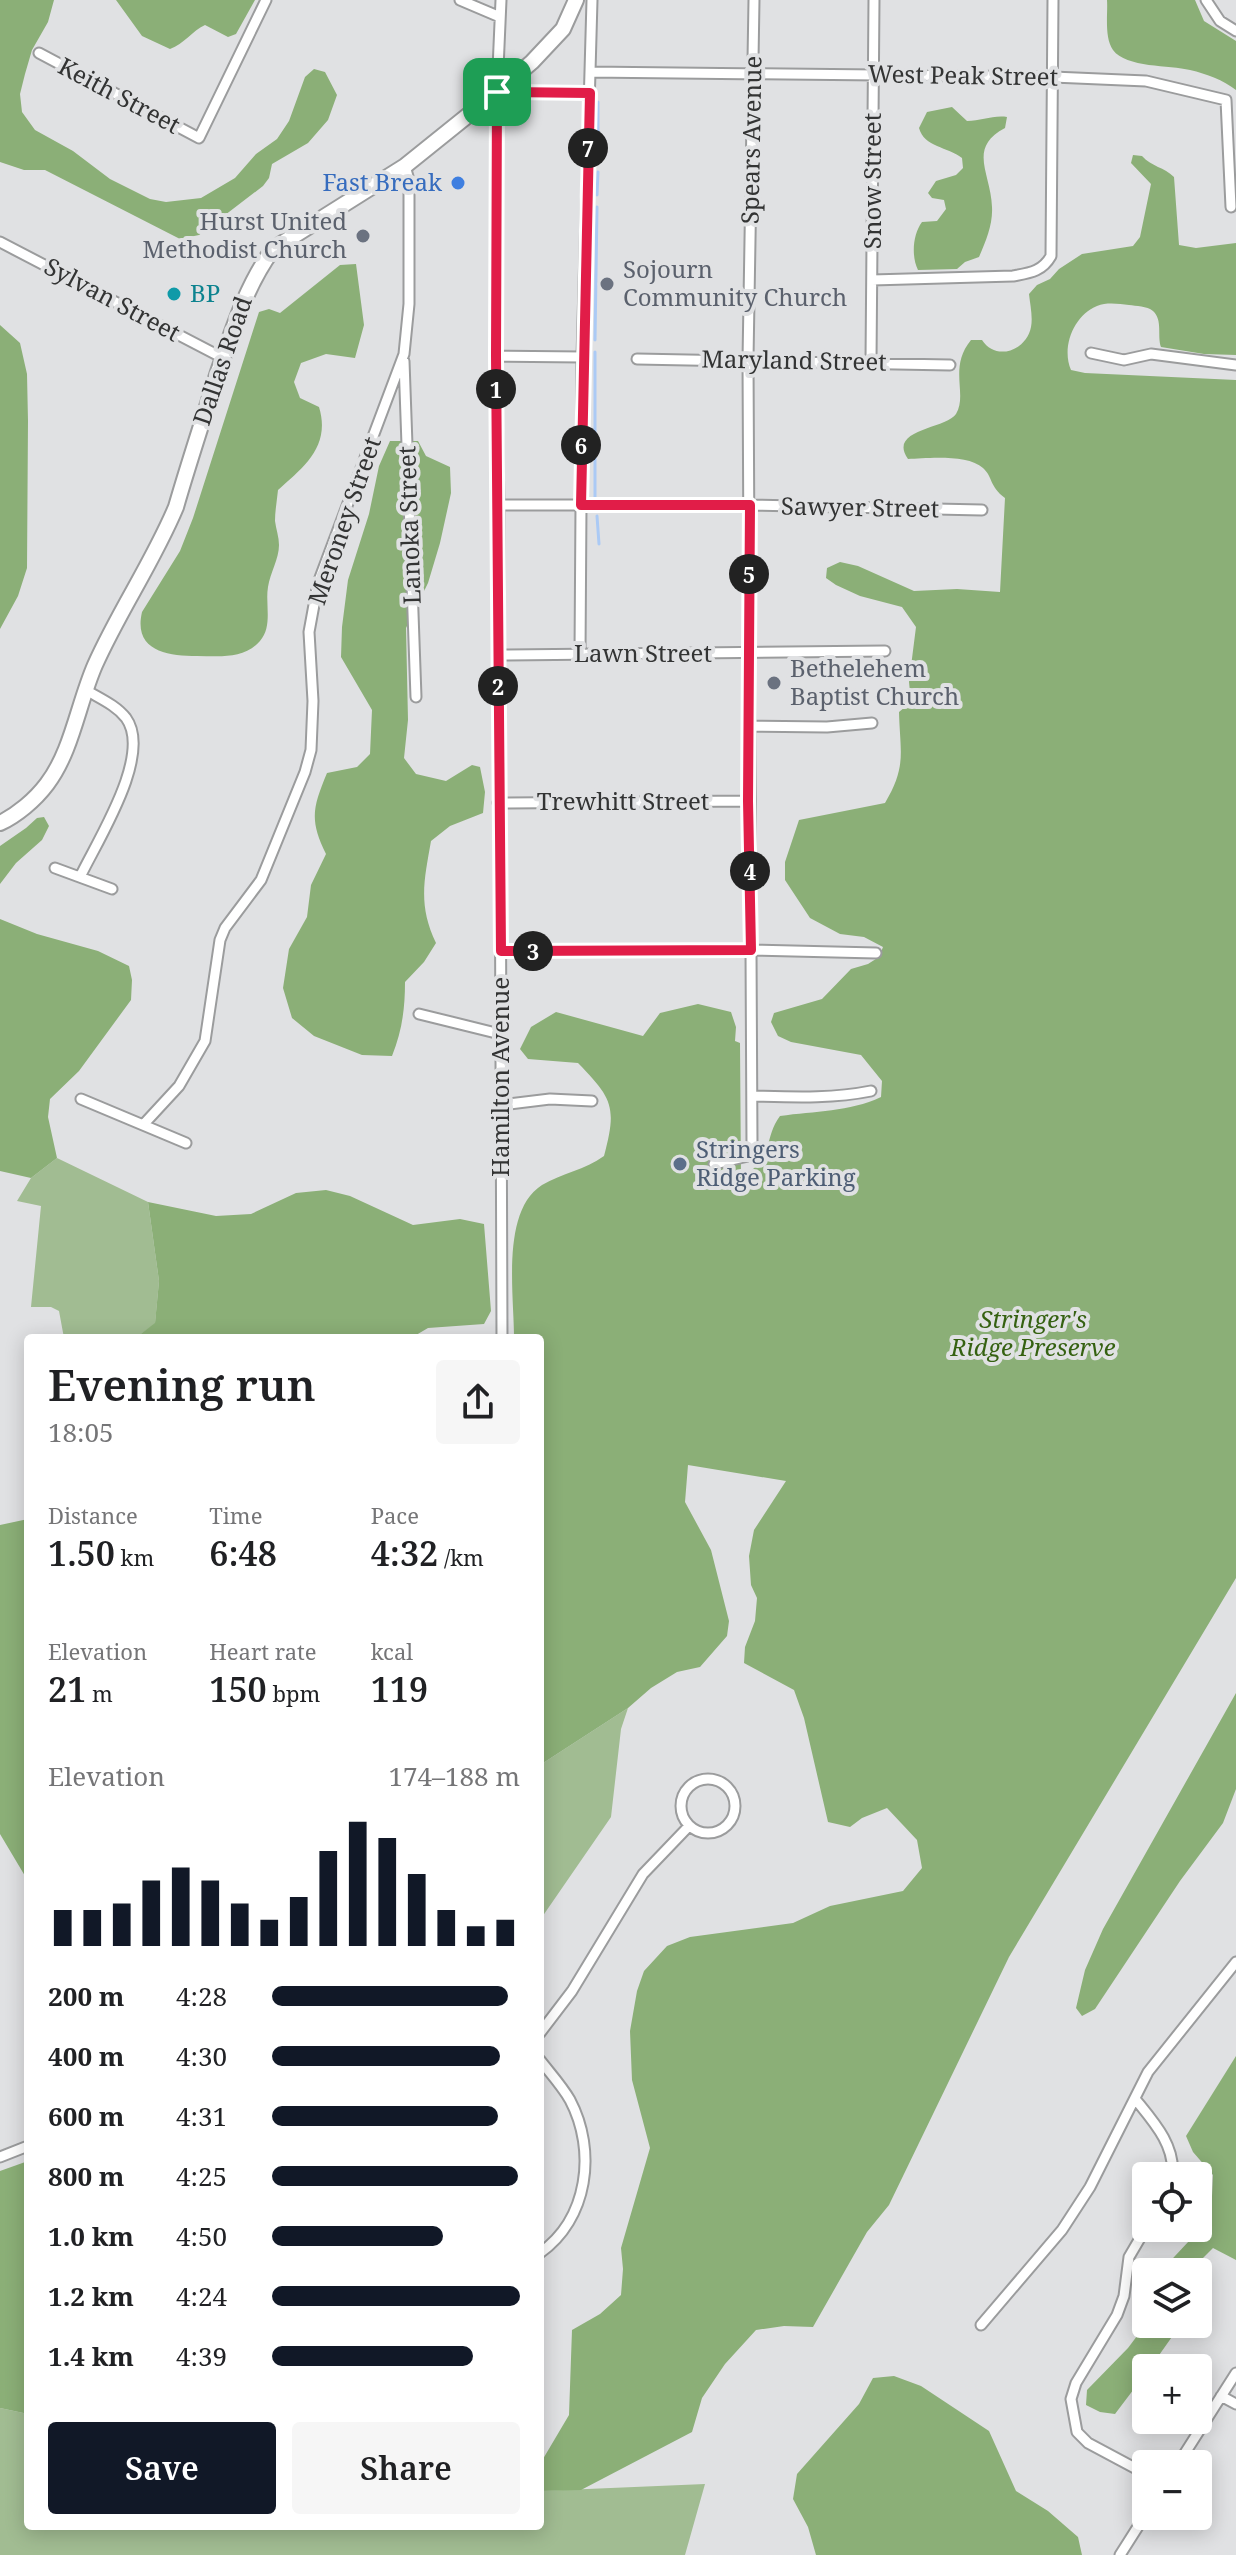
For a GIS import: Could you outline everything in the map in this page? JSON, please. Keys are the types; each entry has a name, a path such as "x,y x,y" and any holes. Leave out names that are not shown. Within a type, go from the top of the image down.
{"street":[{"name":"Keith Street","path":"39,53 199,138 266,0"},
{"path":"460,0 500,17"},
{"name":"Hamilton Avenue","path":"501,0 497,92 496,356 502,1334"},
{"name":"Dallas Road","path":"0,823 30,802 56,769 111,629 166,531 249,285 273,249 405,166 497,92 563,29 576,0"},
{"path":"580,654 582,357 592,0"},
{"name":"Spears Avenue","path":"714,1164 748,1156 752,1145 748,360 754,0"},
{"name":"Snow Street","path":"871,362 874,0"},
{"path":"872,280 1013,276 1034,272 1045,266 1051,256 1053,0"},
{"path":"1206,0 1220,21 1236,31"},
{"name":"West Peak Street","path":"590,72 1053,77 1146,81 1226,100 1231,207"},
{"path":"497,92 590,93"},
{"name":"Meroney Street","path":"143,1125 179,1086 205,1041 220,940 225,928 261,880 305,772 311,750 313,701 309,632 318,583 404,354 409,304 409,180 405,166"},
{"name":"Sylvan Street","path":"0,242 223,358"},
{"path":"1091,353 1124,360 1151,354 1236,365"},
{"name":"Lanoka Street","path":"404,354 416,697"},
{"path":"496,356 582,357"},
{"name":"Maryland Street","path":"637,359 950,365"},
{"name":"Sawyer Street","path":"499,505 750,505 982,510"},
{"name":"Lawn Street","path":"498,655 885,651"},
{"path":"80,877 130,772 134,748 132,731 126,719 114,707 86,690"},
{"path":"749,726 827,727 872,723"},
{"name":"Trewhitt Street","path":"498,803 748,801"},
{"path":"55,868 112,889"},
{"path":"501,951 876,953"},
{"path":"419,1014 500,1034"},
{"path":"752,1096 804,1098 871,1091"},
{"path":"81,1099 186,1143"},
{"path":"501,1105 550,1099 592,1101"},
{"path":"708,1779 727,1787 735,1804 733,1817 728,1824 709,1833 696,1831 689,1826 683,1817 681,1804 689,1787 708,1779"},
{"path":"544,2028 572,1991 643,1874 689,1826"},
{"path":"981,2325 1062,2230 1090,2187 1148,2072 1236,1962"},
{"path":"544,2065 569,2098 575,2112 582,2134 585,2171 574,2212 557,2239 544,2250"},
{"path":"1136,2100 1165,2141 1172,2162"},
{"path":"0,2157 24,2148"},
{"path":"1132,2467 1088,2443 1077,2432 1071,2399 1076,2383 1117,2315 1124,2296 1129,2257 1138,2242"},
{"path":"1187,2450 1236,2373"},
{"path":"1221,2396 1236,2404"},
{"path":"1120,2555 1136,2530"}],"green space":[{"path":"0,0 54,0 48,22 32,50 20,94 22,112 35,130 73,151 110,179 150,199 166,202 201,198 235,178 256,154 277,139 289,121 305,77 314,69 325,72 337,95 328,120 308,143 272,164 269,178 263,186 199,235 180,239 45,170 24,170 0,162"},
{"path":"116,0 255,0 236,34 228,37 205,25 170,49 142,36"},
{"path":"1107,0 1195,0 1204,21 1236,41 1236,90 1203,73 1138,63 1119,56 1108,39"},
{"path":"952,107 967,121 1007,117 1005,128 993,136 984,153 992,207 990,226 979,257 957,269 918,270 914,252 919,227 922,222 937,221 946,209 944,200 932,198 928,193 936,181 956,175 963,168 962,158 931,143 919,128 927,112"},
{"name":"Stringer's Ridge Preserve","path":"1133,155 1142,156 1174,177 1179,245 1196,248 1236,243 1236,355 1161,347 1158,319 1153,311 1141,306 1105,304 1089,310 1076,324 1069,342 1068,361 1071,370 1085,373 1236,380 1236,1578 1009,1957 889,2205 867,2232 813,2327 784,2326 756,2330 725,2364 702,2398 692,2432 581,2490 544,2491 544,2457 569,2415 572,2330 600,2314 621,2295 621,2248 650,2148 632,2080 630,2031 644,1971 667,1946 690,1937 793,1923 830,1906 903,1891 922,1868 917,1840 887,1808 862,1818 850,1827 828,1822 804,1718 794,1690 744,1663 745,1647 755,1621 757,1598 751,1585 749,1556 754,1530 786,1481 688,1465 685,1502 711,1550 729,1621 727,1636 700,1667 677,1672 544,1762 544,1334 514,1334 512,1277 515,1233 529,1197 542,1185 604,1156 611,1115 605,1095 578,1063 528,1059 520,1049 531,1027 556,1012 643,1036 660,1013 698,1004 731,1012 736,1027 735,1041 740,1043 741,1179 763,1157 780,1116 844,1108 881,1097 882,1081 861,1055 791,1042 778,1036 771,1022 774,1013 822,999 851,969 879,957 883,947 864,937 840,934 810,918 785,880 785,862 799,820 885,803 899,768 899,712 911,702 909,682 916,627 902,607 860,596 836,585 826,578 827,568 840,562 858,566 914,591 957,589 1000,592 1005,498 996,490 986,471 976,464 947,458 908,459 905,441 956,414 960,398 959,370 964,350 971,340 982,340 988,347 1003,352 1017,347 1024,342 1031,327 1029,294 1037,285 1050,279 1082,254 1133,246 1140,237 1151,184 1131,163"},
{"path":"356,264 364,325 355,358 326,354 301,363 294,382 300,398 319,407 321,433 306,464 278,490 275,521 279,550 268,587 264,635 254,647 230,656 174,655 155,649 143,635 142,612 180,551 193,518 259,312 269,309 280,313 340,265"},
{"path":"0,325 20,343 27,374 28,421 27,568 18,596 0,629"},
{"path":"390,441 418,441 426,456 450,467 451,493 440,543 428,583 406,628 408,720 404,758 416,774 446,781 472,765 480,767 485,792 483,813 450,826 431,841 425,905 436,943 424,962 405,982 402,1020 392,1056 362,1055 314,1036 292,1018 283,988 289,949 307,917 311,885 326,854 315,822 322,785 327,773 357,767 370,754 372,710 341,657 342,627 348,580 369,514 379,466"},
{"path":"44,817 49,826 42,840 16,863 0,884 0,846 37,818"},
{"path":"0,919 37,934 98,951 129,966 132,980 131,1000 79,1071 50,1099 48,1117 57,1158 31,1178 0,1171"},
{"path":"57,1158 148,1202 159,1281 155,1324 141,1334 63,1334 59,1311 51,1307 31,1307 41,1206 17,1201 31,1178"},
{"path":"326,1190 350,1196 413,1225 460,1219 484,1224 491,1311 484,1324 428,1328 418,1334 141,1334 155,1323 159,1281 148,1202 216,1216 251,1214 296,1193"},
{"path":"24,1520 24,1874 0,1834 0,1525"},
{"path":"1236,1693 1236,1789 1223,1823 1180,1881 1095,2009 1082,2016 1076,2008 1085,1970 1103,1929"},
{"path":"628,1708 621,1729 611,1817 544,1914 544,1762"},
{"path":"1236,2056 1236,2260 1213,2248 1203,2258 1173,2258 1188,2242 1212,2242 1212,2162 1202,2162 1186,2136"},
{"path":"24,2162 24,2413 0,2408 0,2171"},
{"path":"1136,2338 1171,2338 1160,2354 1132,2354 1132,2392 1115,2414 1100,2412 1086,2405 1087,2390"},
{"path":"894,2376 921,2386 989,2431 1016,2491 1048,2511 1078,2537 1082,2555 816,2555 808,2527 793,2499 797,2474 859,2404 873,2378"},
{"path":"0,2408 24,2413 24,2530 544,2530 544,2491 705,2484 685,2555 0,2555"}],"waterway":[{"path":"598,102 598,159"},
{"path":"597,195 598,172"},
{"path":"595,340 597,207"},
{"path":"595,352 595,497"},
{"path":"597,516 599,544"}],"place":[{"name":"Fast Break","path":"458,183"},
{"name":"Hurst United Methodist Church","path":"363,236"},
{"name":"Sojourn Community Church","path":"607,284"},
{"name":"BP","path":"174,294"},
{"name":"Bethelehem Baptist Church","path":"774,683"},
{"name":"Stringers Ridge Parking","path":"680,1164"}],"route":[{"path":"497,92 590,93 581,505 750,505 748,801 751,950 501,951 497,92"}]}
